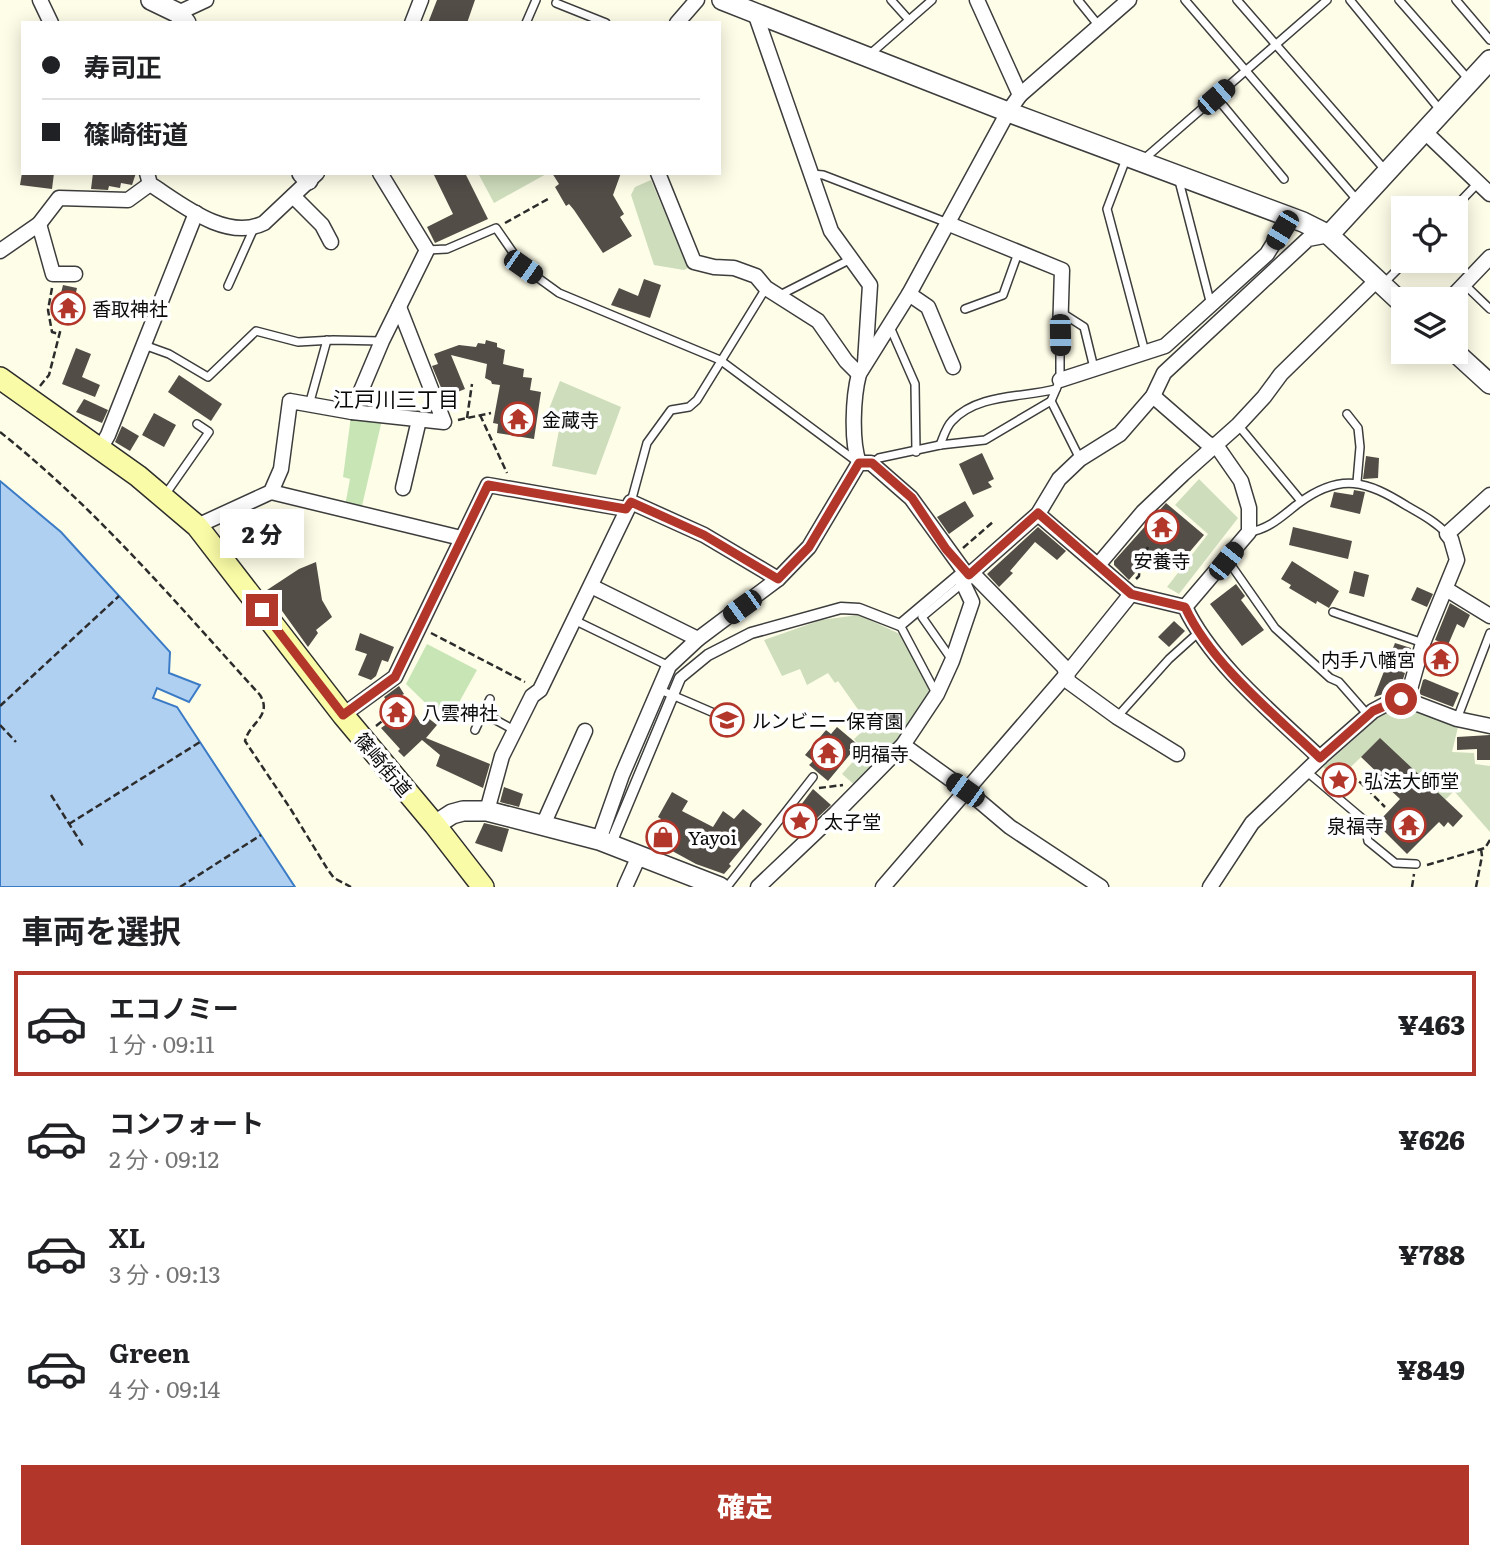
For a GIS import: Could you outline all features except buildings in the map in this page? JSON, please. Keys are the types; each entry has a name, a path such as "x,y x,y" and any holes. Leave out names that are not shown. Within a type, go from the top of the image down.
{"main road":[{"name":"篠崎街道","path":"0,378 138,476 197,526 343,715 483,887"}],"street":[{"path":"40,0 50,21"},
{"path":"151,0 180,14 206,0"},
{"path":"413,21 421,0"},
{"path":"679,21 697,0"},
{"path":"977,0 1020,95"},
{"path":"758,887 903,745 936,694 952,661 972,602 965,577 912,498 865,463 855,450 856,384 862,369 909,294 1008,112 1020,95 1128,0"},
{"path":"730,1 1008,112 1290,216 1329,235 1391,294"},
{"path":"755,13 831,231 849,260 870,285 862,369"},
{"path":"606,838 680,678 708,655 751,633 826,610 859,610 900,625 965,577 1038,513 1059,479 1080,458 1119,434 1153,396 1164,373 1308,239 1329,235 1342,223 1386,171 1490,60"},
{"path":"1424,131 1490,194"},
{"path":"0,251 40,224 59,198 128,200 148,179 196,214 225,226 255,228 293,197 309,175"},
{"path":"352,412 382,341 427,250 381,175"},
{"path":"659,175 694,262 734,268 756,276 766,288 818,321 846,361 862,369"},
{"path":"293,197 322,225 331,242"},
{"path":"100,449 108,435 196,214"},
{"path":"1058,385 1094,368 1166,346 1267,254 1290,216"},
{"path":"949,223 1062,270 1060,335"},
{"path":"40,224 54,274 75,274"},
{"path":"1464,285 1490,257"},
{"path":"1099,564 1143,512 1238,425 1281,374 1378,283"},
{"path":"909,294 928,307 953,367"},
{"path":"271,492 281,469 290,401 352,412 444,422 399,307"},
{"path":"1468,364 1490,384"},
{"path":"1153,396 1207,443 1218,448 1241,481 1249,508 1248,532 1185,607"},
{"path":"403,488 419,420"},
{"path":"606,838 622,775 669,667 698,639 778,579 809,547 865,463"},
{"path":"343,715 395,677 488,485 629,505 704,535 778,579"},
{"path":"197,526 271,492 461,538"},
{"path":"1407,700 1423,643 1457,561 1447,534 1490,495"},
{"path":"487,811 502,756 514,730 532,696 540,690 629,505"},
{"path":"1038,513 1130,592 1185,607 1232,673 1321,757"},
{"path":"965,577 976,576 1064,667 1068,681 1117,717 1177,754"},
{"path":"591,586 698,639"},
{"path":"1446,589 1490,616"},
{"path":"883,887 1066,675 1130,592"},
{"path":"1210,887 1252,823 1368,715 1390,702 1407,700 1457,719 1490,726"},
{"path":"543,825 586,731"},
{"path":"903,745 1010,827 1101,887"},
{"path":"435,825 452,814 463,811 487,811 606,838 639,856 720,887"},
{"path":"625,887 639,856"}],"lane":[{"path":"527,21 536,0"},
{"path":"891,0 909,20"},
{"path":"867,57 932,0"},
{"path":"1078,0 1099,26"},
{"path":"1185,0 1359,202"},
{"path":"1237,0 1386,171"},
{"path":"1312,0 1318,8"},
{"path":"1146,352 1107,209 1134,159 1216,97 1327,0"},
{"path":"1350,0 1442,112"},
{"path":"1399,0 1471,82"},
{"path":"1456,0 1490,40"},
{"path":"555,3 601,21"},
{"path":"1216,97 1284,179"},
{"path":"811,174 822,175 949,223"},
{"path":"1177,175 1211,305"},
{"path":"1466,196 1478,183"},
{"path":"228,286 255,228"},
{"path":"427,250 447,249 496,228 523,267 559,293 720,360 865,463 940,446 985,440 1051,401 1058,385 1060,335"},
{"path":"965,309 1003,295 1018,253"},
{"path":"780,295 849,260"},
{"path":"1378,283 1391,273"},
{"path":"1464,285 1490,309"},
{"path":"629,505 647,443 671,410 689,407 697,400 766,288"},
{"path":"1062,313 1084,327 1094,368"},
{"path":"890,326 915,384 916,452"},
{"path":"143,345 169,354 208,377 256,331 298,342 382,341"},
{"path":"309,405 327,340"},
{"path":"940,446 951,421 967,410 1005,397 1033,395 1058,385"},
{"path":"1051,401 1080,458"},
{"path":"1347,414 1358,428 1360,447 1357,482"},
{"path":"163,498 208,432 197,424"},
{"path":"1238,425 1301,501"},
{"path":"1248,532 1260,531 1269,526 1301,501 1332,485 1357,482 1385,492 1447,534"},
{"path":"1231,565 1275,628 1330,678 1339,682 1368,715"},
{"path":"952,661 922,617 965,577"},
{"path":"1332,612 1423,643"},
{"path":"574,620 669,667"},
{"path":"900,625 936,694"},
{"path":"1117,717 1169,659 1200,631"},
{"path":"1457,719 1490,633"},
{"path":"658,689 721,716"},
{"path":"475,730 490,699"},
{"path":"483,713 514,730"},
{"path":"1306,771 1364,820 1368,841 1395,863 1416,864"},
{"path":"727,887 812,779"}],"path":[{"path":"496,228 548,199"},
{"path":"54,274 48,310 52,332 60,334"},
{"path":"36,391 50,375 61,328"},
{"path":"467,418 472,384"},
{"path":"444,422 491,413"},
{"path":"480,415 507,472 503,488"},
{"path":"0,432 56,478 89,510 260,695 264,702 263,713 244,741 328,870 334,878 351,887"},
{"path":"953,557 994,521"},
{"path":"1130,592 1139,576 1140,562 1148,547"},
{"path":"0,706 119,596"},
{"path":"419,626 540,690"},
{"path":"370,730 386,718"},
{"path":"0,725 16,742"},
{"path":"69,824 200,742"},
{"path":"1321,757 1361,783 1385,807"},
{"path":"812,779 820,789 845,785 855,791"},
{"path":"51,794 83,846"},
{"path":"180,887 261,835"},
{"path":"1416,864 1425,865 1485,848 1490,840"},
{"path":"1476,887 1481,849"}],"green space":[{"path":"479,175 544,175 494,203"},
{"path":"651,180 688,268 684,270 654,265 631,195 635,187"},
{"path":"560,381 621,407 596,475 552,466 561,420 547,414"},
{"path":"351,416 382,420 361,510 345,506 350,479 343,477"},
{"path":"1199,479 1238,518 1179,594 1167,587 1208,534 1175,505"},
{"path":"859,615 902,635 932,679 929,699 897,743 857,787 842,774 863,750 854,739 869,725 838,681 835,683 828,673 807,685 800,669 782,676 764,640 821,620"},
{"path":"427,644 477,670 447,724 406,684"},
{"path":"1401,707 1458,727 1452,752 1474,753 1475,764 1490,766 1490,832 1454,791 1444,801 1379,740 1337,780 1323,767 1380,716"}],"water":[{"path":"0,481 61,532 170,652 169,673 200,685 189,702 157,688 153,698 177,707 295,887 0,887"}],"place":[{"name":"香取神社","path":"68,308"},
{"name":"金蔵寺","path":"518,419"},
{"name":"安養寺","path":"1162,527"},
{"name":"内手八幡宮","path":"1441,659"},
{"name":"八雲神社","path":"397,712"},
{"name":"ルンビニー保育園","path":"727,720"},
{"name":"明福寺","path":"828,753"},
{"name":"弘法大師堂","path":"1339,780"},
{"name":"太子堂","path":"800,821"},
{"name":"泉福寺","path":"1409,825"},
{"name":"Yayoi","path":"663,837"}],"district":[{"name":"江戸川三丁目","path":"396,397"}],"route":[{"path":"262,610 343,715 395,677 488,485 626,509 631,502 704,535 778,579 809,547 859,463 866,462 872,463 912,498 946,549 969,575 1038,513 1131,594 1185,607 1232,673 1320,758 1373,711 1401,699"}]}
